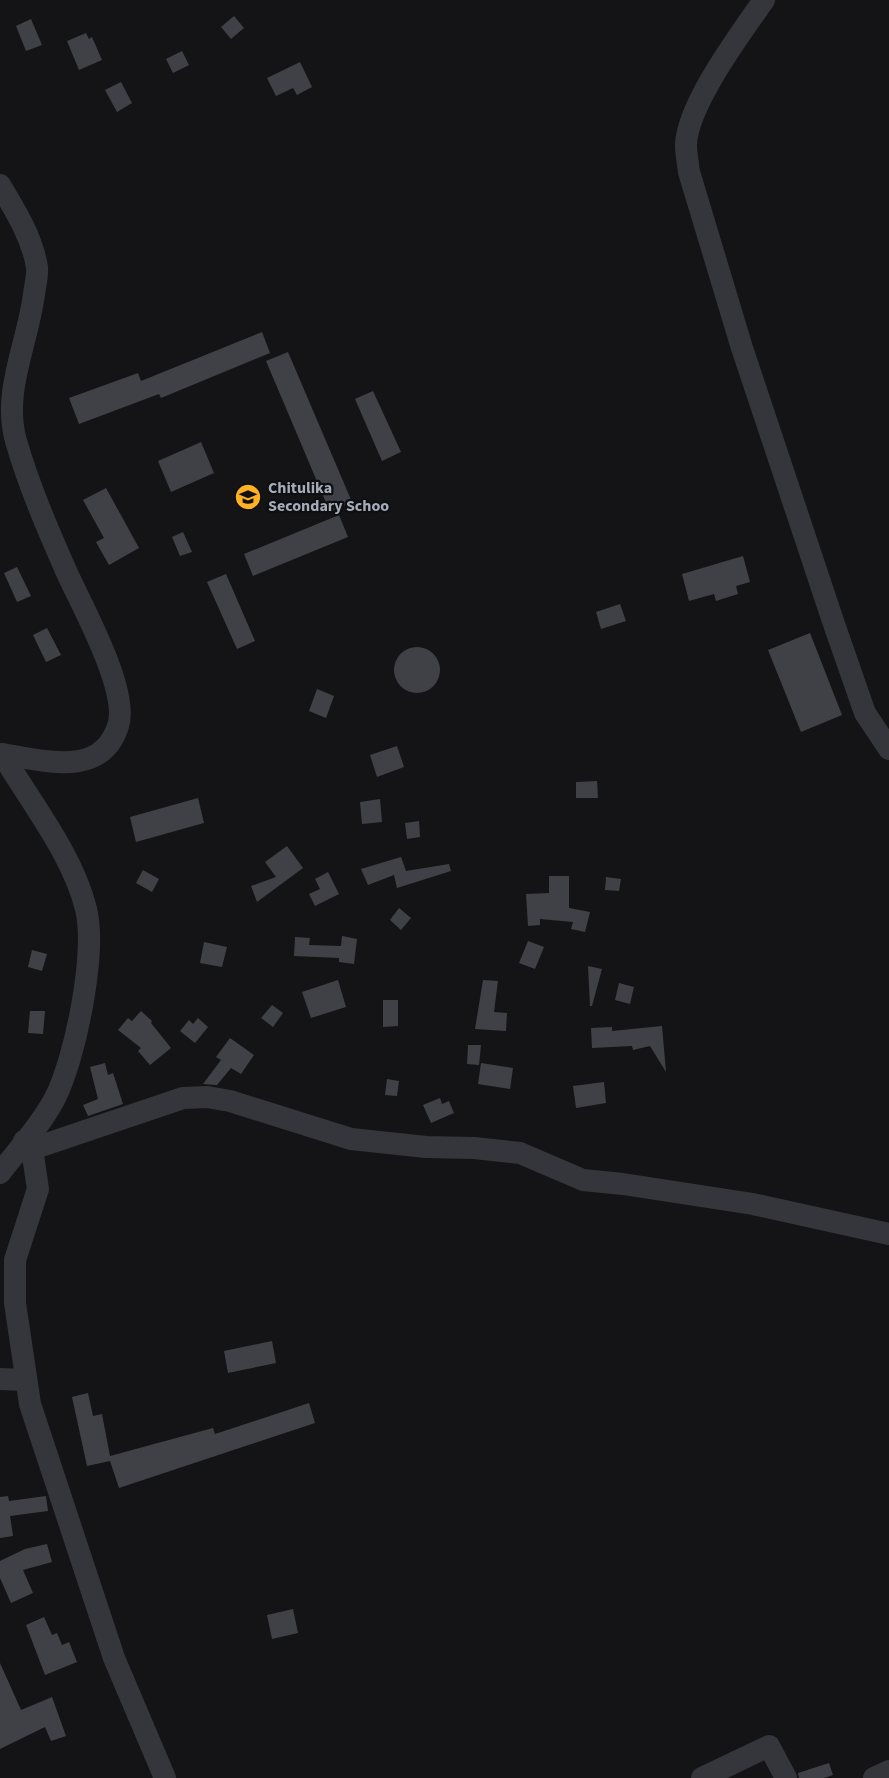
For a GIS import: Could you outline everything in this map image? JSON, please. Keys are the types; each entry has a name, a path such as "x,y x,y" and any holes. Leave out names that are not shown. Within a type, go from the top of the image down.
{"street":[{"path":"764,0 722,61 697,107 686,143 689,172 742,348 834,624 865,713 889,749"},
{"path":"0,184 28,236 38,269 33,305 12,400 12,426 24,471 108,661 119,705 119,724 109,746 88,760 57,764 1,754"},
{"path":"0,1173 28,1145 53,1102 68,1069 90,939 86,909 70,866 1,754"},
{"path":"28,1145 183,1098 207,1097 230,1101 351,1138 426,1147 474,1148 520,1153 583,1180 753,1204 889,1234"},
{"path":"28,1145 38,1189 15,1260 15,1303 30,1404 114,1658 165,1778"},
{"path":"0,1379 26,1380"},
{"path":"702,1778 769,1746 786,1778"},
{"path":"874,1778 889,1771"}],"building":[{"path":"234,16 244,28 231,39 221,27"},
{"path":"31,19 42,45 26,51 16,26"},
{"path":"86,33 89,39 92,37 102,60 79,70 67,41"},
{"path":"182,51 189,65 173,73 166,59"},
{"path":"300,62 312,87 297,95 293,88 276,96 267,78"},
{"path":"121,82 132,103 117,112 105,90"},
{"path":"262,332 270,353 161,398 159,394 79,424 69,398 138,373 141,381"},
{"path":"288,352 352,502 330,512 266,361"},
{"path":"373,391 401,452 382,461 355,399"},
{"path":"201,442 214,473 171,492 158,461"},
{"path":"106,488 139,548 109,565 96,542 104,538 83,500"},
{"path":"339,515 348,537 253,576 244,554"},
{"path":"183,532 192,552 180,556 172,537"},
{"path":"743,556 750,582 736,586 738,594 716,601 714,594 689,601 682,574"},
{"path":"17,567 31,596 17,602 4,573"},
{"path":"226,574 255,641 237,649 207,582"},
{"path":"620,604 626,621 601,629 596,612"},
{"path":"47,628 61,655 46,662 33,635"},
{"path":"810,633 842,715 801,732 768,650"},
{"path":"417,647 433,654 440,670 433,686 417,693 401,686 394,670 401,654"},
{"path":"317,689 334,696 326,718 309,711"},
{"path":"397,746 404,767 377,777 370,755"},
{"path":"597,781 598,798 576,798 576,782"},
{"path":"198,798 204,823 136,842 130,817"},
{"path":"380,799 382,822 362,824 360,802"},
{"path":"419,821 420,837 407,839 405,823"},
{"path":"287,846 303,868 257,902 251,886 276,877 265,862"},
{"path":"401,857 406,871 449,864 451,871 397,888 394,875 368,885 361,869"},
{"path":"143,870 159,879 152,892 136,883"},
{"path":"328,872 339,894 315,906 309,894 320,889 315,879"},
{"path":"549,876 569,876 569,908 590,912 585,932 571,929 573,922 540,919 540,925 528,926 526,894 549,893"},
{"path":"606,877 621,879 619,891 605,890"},
{"path":"399,908 411,918 401,930 390,920"},
{"path":"342,936 357,939 354,964 339,962 339,958 294,956 295,937 310,938 309,945 341,946"},
{"path":"528,941 544,947 535,969 519,963"},
{"path":"204,942 227,947 222,967 200,963"},
{"path":"32,950 47,954 42,971 28,967"},
{"path":"588,966 602,969 592,1006 590,1006"},
{"path":"338,980 346,1007 311,1018 302,992"},
{"path":"483,980 498,981 494,1012 507,1013 506,1031 475,1029"},
{"path":"619,983 634,987 630,1004 615,1000"},
{"path":"383,1000 398,1000 398,1026 383,1027"},
{"path":"272,1005 283,1013 273,1027 261,1018"},
{"path":"30,1011 45,1011 43,1034 28,1033"},
{"path":"141,1011 152,1021 151,1023 171,1048 150,1065 138,1051 141,1048 118,1030 128,1018 132,1021"},
{"path":"198,1018 208,1027 195,1043 180,1031 189,1020 193,1024"},
{"path":"662,1026 666,1072 650,1046 633,1050 632,1046 592,1048 591,1028 612,1027 612,1031"},
{"path":"230,1038 254,1055 241,1074 231,1068 217,1085 203,1084 221,1060 216,1057"},
{"path":"468,1045 481,1045 479,1065 467,1064"},
{"path":"105,1063 108,1075 113,1073 123,1104 88,1116 83,1105 98,1099 90,1067"},
{"path":"481,1063 513,1068 510,1089 478,1084"},
{"path":"387,1079 399,1081 397,1096 385,1095"},
{"path":"604,1082 606,1103 576,1108 573,1086"},
{"path":"440,1098 442,1104 449,1101 454,1113 431,1123 423,1105"},
{"path":"272,1341 276,1363 228,1373 224,1351"},
{"path":"88,1393 93,1416 102,1414 110,1456 213,1428 215,1434 309,1403 315,1423 119,1488 110,1461 87,1466 72,1397"},
{"path":"8,1496 9,1501 46,1496 48,1511 10,1516 13,1536 0,1538 0,1497"},
{"path":"47,1544 52,1562 23,1570 33,1593 11,1603 0,1578 0,1561 25,1549"},
{"path":"293,1609 298,1633 272,1639 267,1615"},
{"path":"44,1617 52,1635 57,1633 62,1645 69,1642 77,1662 45,1675 26,1625"},
{"path":"0,1663 21,1710 52,1697 66,1736 51,1741 45,1727 0,1749"},
{"path":"829,1763 833,1775 824,1778 799,1778 798,1773"}],"place":[{"name":"Chitulika Secondary Schoo","path":"248,497"}]}
